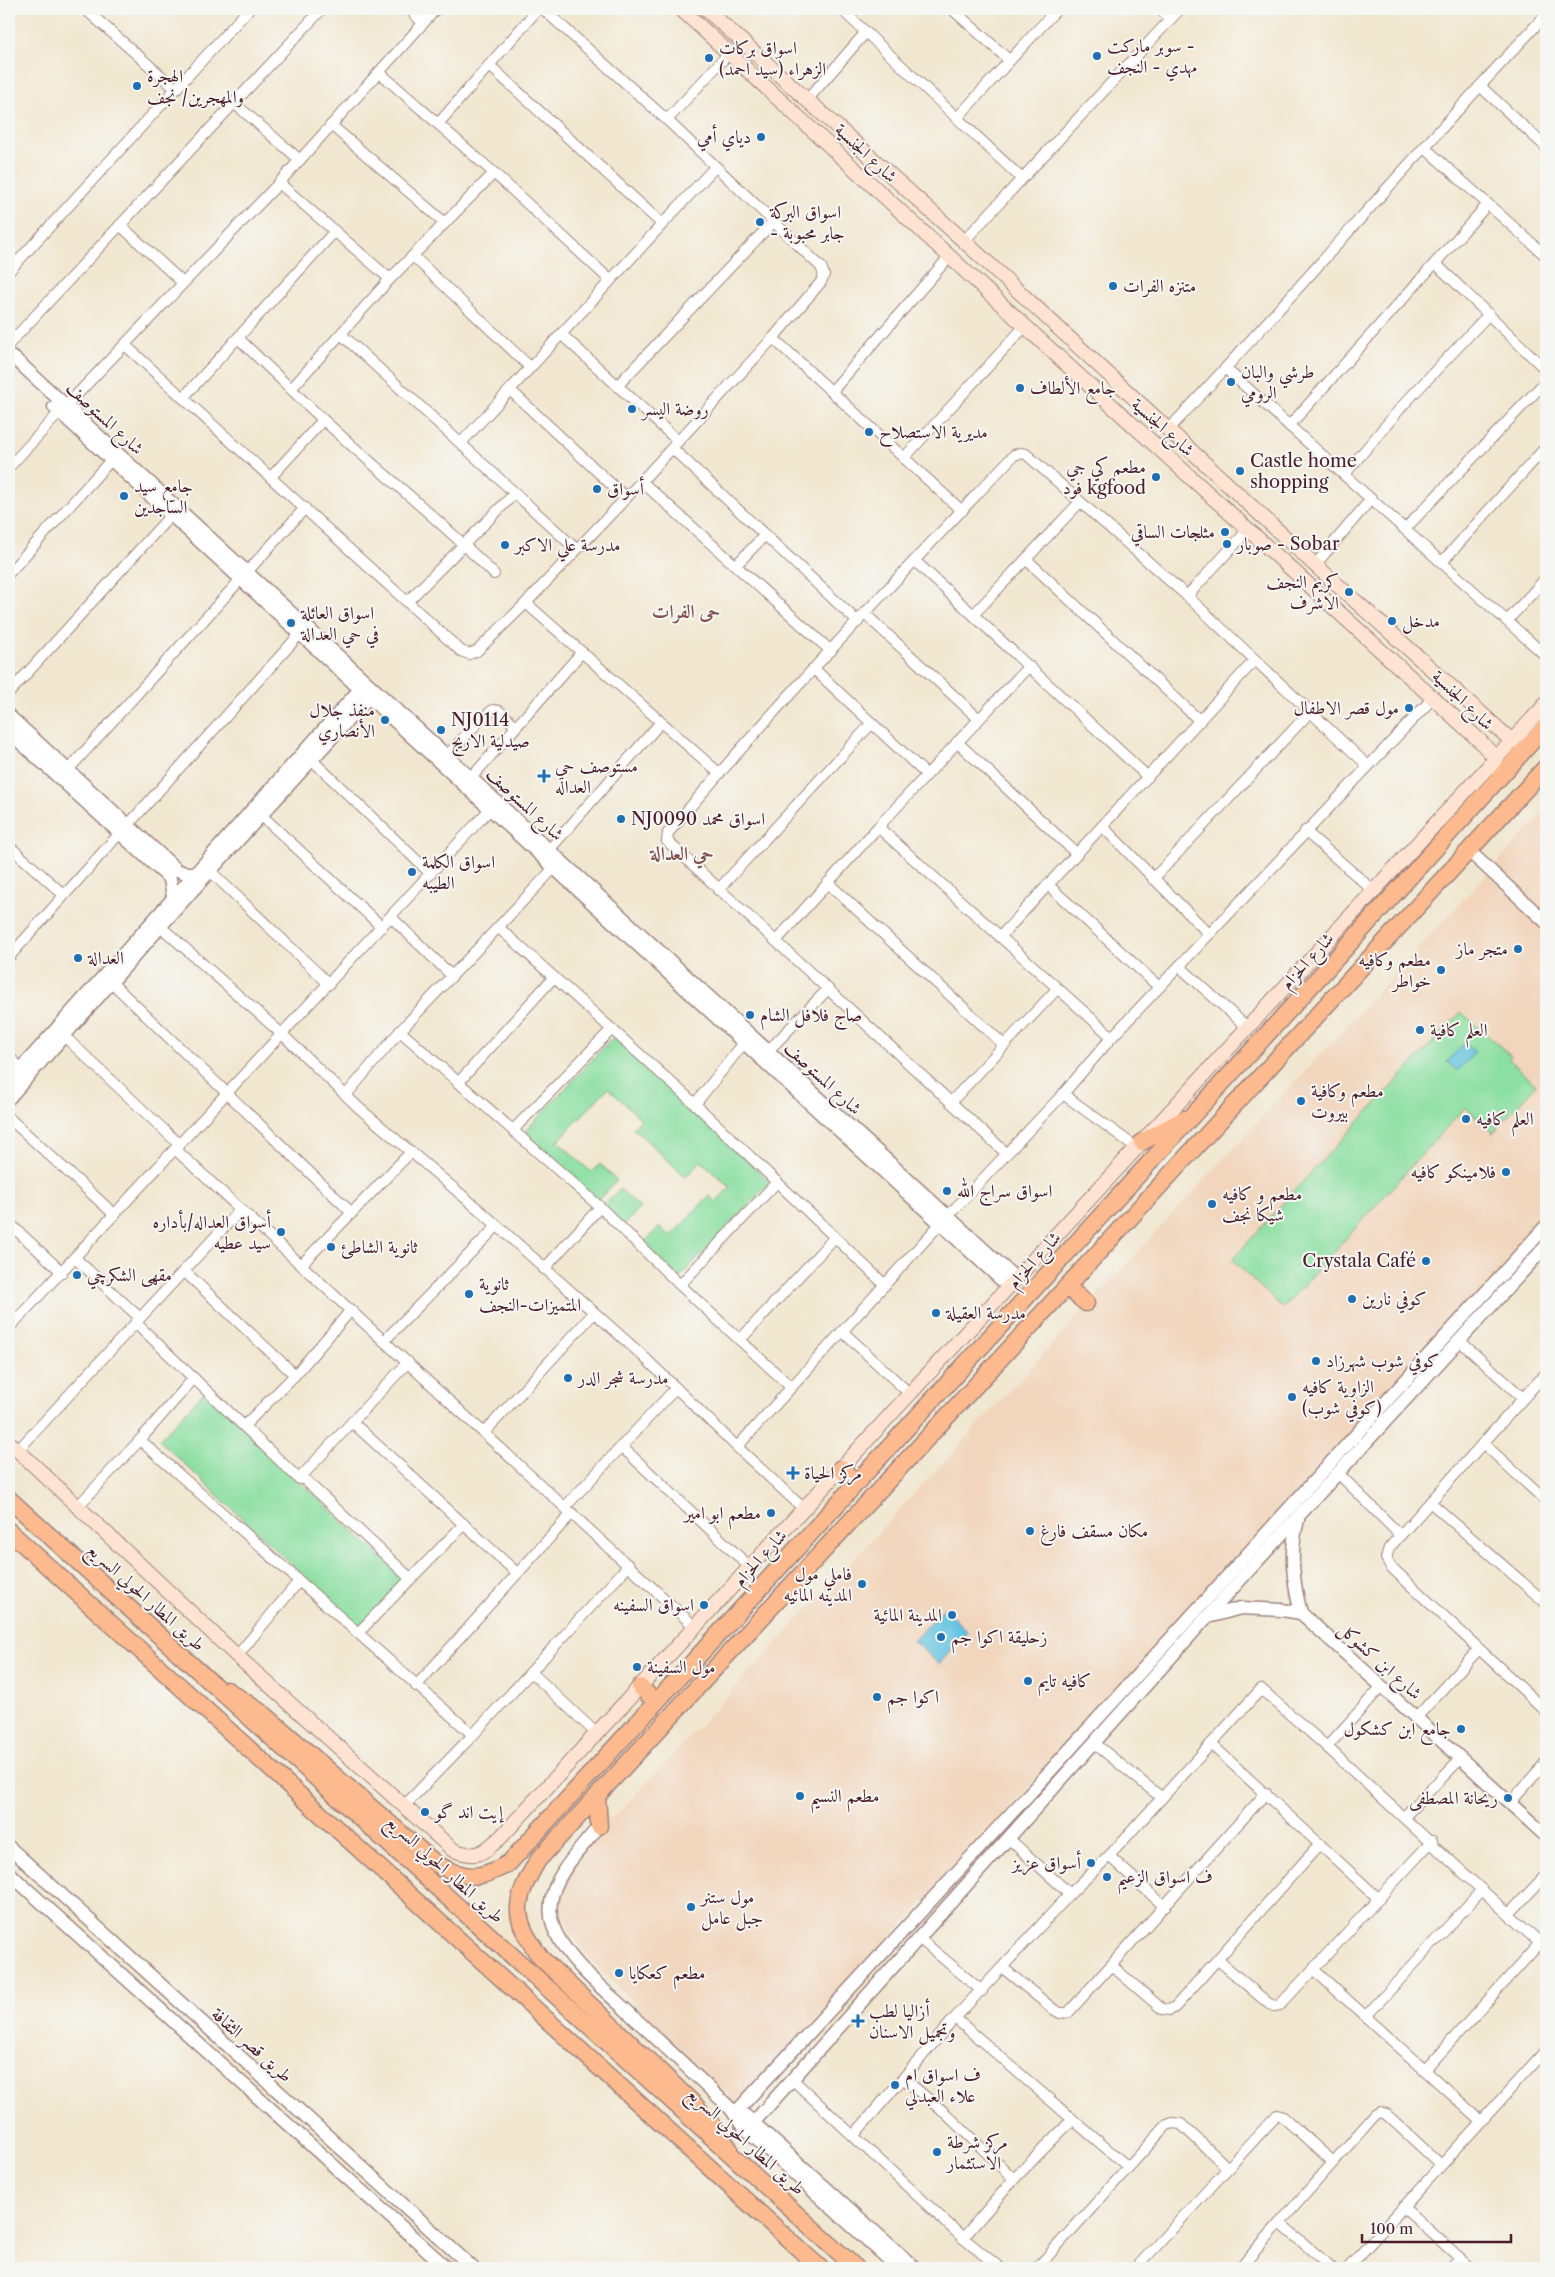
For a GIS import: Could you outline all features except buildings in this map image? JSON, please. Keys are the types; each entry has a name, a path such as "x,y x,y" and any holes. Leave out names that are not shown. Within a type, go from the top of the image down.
{"main road":[{"name":"شارع الجنسية","path":"680,9 1433,698 1496,759"},
{"name":"شارع الجنسية","path":"706,9 964,241 1315,565 1512,741 1535,738"},
{"path":"1048,347 1063,332"},
{"path":"1065,363 1082,349"},
{"path":"13,1446 237,1656 453,1850 470,1856 484,1852 501,1837 640,1687 1546,704"},
{"name":"شارع الحزام","path":"198,1672 265,1714 436,1864 454,1873 469,1877 491,1873 509,1863 1351,943 1546,726"},
{"path":"1496,759 1499,779"},
{"path":"737,2160 715,2128 694,2104 541,1958 528,1940 519,1920 518,1901 522,1886 538,1860 1068,1288 1546,767"},
{"path":"1351,943 1350,951 1353,958 1360,961 1372,958"},
{"path":"1321,975 1328,972 1336,974 1342,979 1341,991"},
{"path":"1140,1145 1196,1112"},
{"path":"1068,1288 1086,1303"},
{"path":"961,1369 959,1379 962,1384 972,1387 978,1384"},
{"path":"932,1401 938,1398 947,1401 950,1407 948,1416"},
{"path":"841,1468 856,1483"},
{"name":"طريق المطار الحولي السريع","path":"9,1499 856,2268"},
{"path":"9,1531 820,2268"},
{"path":"640,1687 656,1702"},
{"path":"597,1797 599,1826"}],"street":[{"path":"85,9 176,89"},
{"path":"9,271 249,9"},
{"path":"410,9 424,23"},
{"path":"9,467 279,183 436,9"},
{"path":"438,124 538,9"},
{"path":"125,344 461,651 468,654 477,651 526,603 675,445 773,338 821,282 824,275 821,267 667,120 543,9"},
{"path":"841,9 1021,178"},
{"path":"953,9 1009,60"},
{"path":"958,117 1058,9"},
{"path":"1160,9 1170,19"},
{"path":"964,241 1180,9"},
{"path":"9,344 319,10"},
{"path":"1169,429 1226,369 1546,15"},
{"path":"807,100 866,32"},
{"path":"667,120 729,53"},
{"path":"490,65 662,224"},
{"path":"379,72 494,173 610,280"},
{"path":"1480,86 1545,145"},
{"path":"234,103 300,160"},
{"path":"331,125 445,223"},
{"path":"1424,148 1546,256"},
{"path":"461,443 715,167"},
{"path":"291,389 390,279 494,173"},
{"path":"279,183 390,279"},
{"path":"1289,426 1488,204"},
{"path":"618,385 772,222"},
{"path":"120,226 183,284"},
{"path":"183,398 335,231"},
{"path":"413,256 530,367"},
{"path":"832,391 950,256"},
{"path":"1435,263 1546,370"},
{"path":"1344,475 1404,404 1489,314"},
{"path":"904,458 1026,325"},
{"path":"341,334 576,548"},
{"path":"562,334 618,385 765,535 979,719"},
{"path":"238,338 322,420 464,543 494,574"},
{"path":"773,338 962,511"},
{"name":"شارع المستوصف","path":"9,356 15,359 111,460 171,515 212,546"},
{"name":"شارع المستوصف","path":"9,365 63,409 244,576 447,756 549,850 600,903 744,1043 815,1102 1012,1283"},
{"path":"1226,369 1546,656"},
{"path":"1405,529 1546,381"},
{"path":"510,390 626,498"},
{"path":"271,477 322,420"},
{"path":"1442,562 1546,448"},
{"path":"1006,1154 667,841 668,833 719,773 861,618 1014,455 1026,454 1187,596 1367,765"},
{"path":"9,573 111,460"},
{"path":"641,481 831,651"},
{"path":"408,601 515,493"},
{"path":"1315,565 1371,499"},
{"path":"974,614 1028,560 1080,502"},
{"path":"68,770 305,508"},
{"path":"9,693 171,515"},
{"path":"1187,596 1248,530"},
{"path":"736,565 765,535"},
{"path":"1028,560 1200,721"},
{"path":"915,561 1148,777"},
{"path":"1507,621 1546,578"},
{"path":"526,603 719,773"},
{"name":"شارع المستوصف","path":"285,613 300,634 554,868 600,903 768,1051 815,1102"},
{"path":"9,956 300,634"},
{"path":"471,778 582,652"},
{"path":"1000,937 1255,660"},
{"path":"776,941 878,827 1029,666"},
{"path":"814,670 927,775"},
{"path":"9,1082 107,979 161,928 261,815 308,757 364,693"},
{"path":"737,1447 944,1220 1063,1094 1112,1037 1367,765 1433,698"},
{"path":"447,756 486,713 493,710 499,711 516,726"},
{"path":"1153,879 1310,712"},
{"path":"9,716 68,770 124,829"},
{"path":"549,850 661,722"},
{"path":"718,890 872,723"},
{"path":"9,732 124,829 173,874 173,897"},
{"path":"957,742 1077,854"},
{"path":"9,1098 64,1036 173,897 308,757"},
{"path":"308,757 431,874"},
{"path":"10,1326 178,1148 490,809"},
{"path":"261,815 382,928"},
{"path":"1102,826 1209,934"},
{"path":"878,827 1112,1037"},
{"path":"1305,831 1374,891"},
{"path":"9,846 64,895"},
{"path":"1469,852 1546,922"},
{"path":"346,1095 400,1031 554,868"},
{"path":"210,872 330,984"},
{"path":"173,874 195,873"},
{"path":"828,883 1004,1045"},
{"path":"1048,885 1159,987"},
{"path":"391,917 452,976"},
{"path":"498,927 695,1104 884,1285"},
{"path":"161,928 283,1034 346,1095 594,1313 804,1509"},
{"path":"1179,966 1248,1028"},
{"path":"458,1083 554,977"},
{"path":"107,979 352,1213"},
{"path":"768,1051 828,989"},
{"path":"951,1102 1057,989"},
{"path":"513,1130 612,1029"},
{"path":"400,1031 600,1207 680,1285 791,1387"},
{"path":"64,1036 241,1209 695,1627"},
{"path":"695,1104 744,1043"},
{"path":"9,1057 22,1069"},
{"path":"1063,1094 1140,1145"},
{"path":"9,1118 115,1215"},
{"path":"301,1265 411,1152"},
{"path":"680,1285 777,1182"},
{"path":"544,1269 600,1207"},
{"path":"13,1446 138,1321 241,1209"},
{"path":"9,1223 62,1272"},
{"path":"384,1341 497,1226"},
{"path":"753,2122 920,1939 1008,1838 1338,1473 1405,1391 1546,1226"},
{"path":"740,1340 835,1237"},
{"path":"734,2110 814,2028 1041,1781 1405,1391 1460,1341 1546,1246"},
{"path":"75,1258 206,1391 299,1479 408,1362"},
{"path":"184,1271 295,1375"},
{"path":"244,1426 295,1375 351,1310"},
{"path":"484,1433 594,1313"},
{"path":"842,1331 910,1394"},
{"path":"1460,1341 1523,1398"},
{"path":"1546,1373 1400,1535 1388,1551 1386,1558 1388,1564 1546,1710"},
{"path":"78,1506 140,1440 194,1378"},
{"path":"416,1686 517,1574 621,1446 676,1388"},
{"path":"352,1422 517,1574"},
{"path":"140,1440 473,1735"},
{"path":"1483,1443 1544,1495"},
{"path":"621,1446 750,1567"},
{"path":"1338,1473 1400,1535"},
{"path":"302,1477 411,1578"},
{"path":"1430,1502 1546,1603"},
{"path":"1207,1617 1241,1608 1301,1613 1295,1590 1293,1557 1293,1536 1300,1515"},
{"path":"358,1632 464,1524"},
{"path":"404,1806 473,1735 628,1565"},
{"path":"237,1656 299,1581"},
{"name":"شارع ابن كشوكل","path":"1301,1613 1546,1836"},
{"path":"1416,1718 1479,1649"},
{"path":"531,1672 596,1734"},
{"path":"1327,1747 1382,1686"},
{"path":"854,2135 955,2018 1070,1894 1109,1856 1262,1688 1405,1816 1543,1946 1425,2070"},
{"path":"1094,1743 1162,1798"},
{"path":"1211,1744 1379,1899"},
{"path":"1405,1816 1461,1758"},
{"path":"1510,1803 1546,1762"},
{"path":"1041,1781 1051,1791"},
{"path":"1003,1968 1053,2009 1060,2013 1068,2013 1266,1793"},
{"path":"599,1826 559,1879 553,1891 550,1904 554,1930 572,1958 734,2110 753,2122 915,2268"},
{"path":"1008,1838 1070,1894"},
{"path":"1218,1960 1269,2004 1274,2006 1280,2005 1432,1841"},
{"path":"1112,1966 1162,2009 1170,2010 1175,2007 1218,1960 1320,1844"},
{"name":"طريق قصر الثقافة","path":"9,1847 473,2268"},
{"path":"1109,1856 1165,1907"},
{"name":"طريق قصر الثقافة","path":"9,1873 447,2268"},
{"path":"1509,1914 1546,1874"},
{"path":"1366,2016 1482,1890"},
{"path":"920,1939 982,1991"},
{"path":"1313,1969 1481,2121"},
{"path":"955,2018 1128,2168"},
{"path":"814,2028 826,2041"},
{"path":"1348,2268 1546,2050"},
{"path":"792,2079 963,2238 1000,2268"},
{"path":"904,2079 944,2112 1014,2179"},
{"path":"734,2110 743,2127 898,2268"},
{"path":"1240,2268 1375,2115 1380,2112 1386,2114 1441,2165"},
{"path":"1136,2268 1277,2116 1283,2117 1333,2162"},
{"path":"963,2238 1014,2179 1072,2120"},
{"path":"1037,2268 1167,2126 1173,2123 1180,2124 1228,2168"},
{"path":"1403,2207 1471,2268"},
{"path":"1280,2223 1332,2268"},
{"path":"1450,2268 1460,2258"}],"shaded area":[{"name":"المدينة المائية","path":"1546,810 1546,1221 738,2105 594,1964 571,1934 560,1906 562,1872 590,1825 597,1817 614,1817 683,1744"}],"green space":[{"path":"1461,1012 1511,1056 1509,1059 1536,1085 1493,1133 1465,1107 1283,1308 1232,1260"},
{"path":"614,1036 770,1182 679,1278 643,1244 659,1227 670,1237 709,1196 716,1202 730,1187 701,1161 686,1177 633,1128 641,1119 608,1088 558,1141 591,1172 600,1164 617,1180 597,1201 524,1133"},
{"path":"620,1189 640,1208 623,1226 603,1207"},
{"path":"205,1391 405,1580 359,1628 159,1440"}],"water":[{"path":"1465,1042 1475,1052 1458,1071 1447,1062"},
{"name":"زحليقة اكوا جم","path":"944,1608 968,1632 939,1664 913,1641"}],"place":[{"name":"سوبر ماركت - مهدي - النجف","path":"1097,56"},
{"name":"اسواق بركات الزهراء (سيد احمد)","path":"709,58"},
{"name":"الهجرة والمهجرين/ نجف","path":"137,86"},
{"name":"دياي أمي","path":"761,137"},
{"name":"اسواق البركة - جابر محبوبة","path":"760,222"},
{"name":"متنزه الفرات","path":"1113,286"},
{"name":"طرشي والبان الرومي","path":"1231,382"},
{"name":"جامع الألطاف","path":"1020,388"},
{"name":"روضة اليسر","path":"632,409"},
{"name":"مديرية الاستصلاح","path":"869,432"},
{"name":"Castle home shopping","path":"1240,471"},
{"name":"مطعم کي جي فود kgfood","path":"1156,477"},
{"name":"أسواق","path":"597,489"},
{"name":"جامع سيد الساجدين","path":"124,496"},
{"name":"مثلجات الساقي","path":"1225,532"},
{"name":"صوبار - Sobar","path":"1227,544"},
{"name":"مدرسة علي الاكبر","path":"505,545"},
{"name":"كريم النجف الاشرف","path":"1349,592"},
{"name":"مدخل","path":"1392,621"},
{"name":"اسواق العائلة في حي العدالة","path":"291,623"},
{"name":"مول قصر الاطفال","path":"1409,708"},
{"name":"منفذ جلال الأنصاري","path":"385,720"},
{"name":"NJ0114 صيدلية الاريج","path":"441,730"},
{"name":"مستوصف حي العداله","path":"544,776"},
{"name":"NJ0090 اسواق محمد","path":"621,819"},
{"name":"اسواق الكلمة الطيبه","path":"412,872"},
{"name":"متجر ماز","path":"1518,949"},
{"name":"العدالة","path":"78,958"},
{"name":"مطعم وكافيه خواطر","path":"1441,970"},
{"name":"صاج فلافل الشام","path":"750,1015"},
{"name":"العلم كافية","path":"1420,1030"},
{"name":"مطعم وكافية بيروت","path":"1301,1101"},
{"name":"العلم كافيه","path":"1466,1119"},
{"name":"فلامينكو كافيه","path":"1506,1172"},
{"name":"اسواق سراج الله","path":"947,1191"},
{"name":"مطعم و كافيه شيكا نجف","path":"1212,1204"},
{"name":"أسواق العداله/بأداره سيد عطيه","path":"281,1232"},
{"name":"ثانوية الشاطئ","path":"331,1247"},
{"name":"Crystala Café","path":"1426,1261"},
{"name":"مقهى الشكرچي","path":"77,1275"},
{"name":"ثانوية المتميزات-النجف","path":"469,1294"},
{"name":"كوفي نارين","path":"1352,1299"},
{"name":"مدرسة العقيلة","path":"936,1313"},
{"name":"كوفي شوب شهرزاد","path":"1316,1361"},
{"name":"مدرسة شجر الدر","path":"568,1378"},
{"name":"الزاوية كافيه (كوفي شوب)","path":"1292,1397"},
{"name":"مركز الحياة","path":"793,1473"},
{"name":"مطعم ابو امير","path":"771,1513"},
{"name":"مكان مسقف فارغ","path":"1030,1531"},
{"name":"فاملي مول المدينه المائيه","path":"862,1584"},
{"name":"اسواق السفينه","path":"704,1605"},
{"name":"المدينة المائية","path":"952,1615"},
{"name":"زحليقة اكوا جم","path":"941,1637"},
{"name":"مول السفينة","path":"637,1667"},
{"name":"كافيه تايم","path":"1028,1681"},
{"name":"اكوا جم","path":"877,1697"},
{"name":"جامع ابن كشكول","path":"1461,1729"},
{"name":"مطعم النسيم","path":"800,1796"},
{"name":"ريحانة المصطفى","path":"1508,1798"},
{"name":"إيت اند گو","path":"425,1812"},
{"name":"أسواق عزيز","path":"1091,1863"},
{"name":"ف اسواق الزعيم","path":"1107,1877"},
{"name":"مول ستنر جبل عامل","path":"691,1907"},
{"name":"مطعم كعكايا","path":"619,1973"},
{"name":"أزاليا لطب وتجميل الاسنان","path":"858,2021"},
{"name":"ف اسواق ام علاء العبدلي","path":"895,2085"},
{"name":"مركز شرطة الاستثمار","path":"937,2152"}],"district":[{"name":"حی الفرات","path":"686,611"},
{"name":"حي العدالة","path":"682,853"}]}
